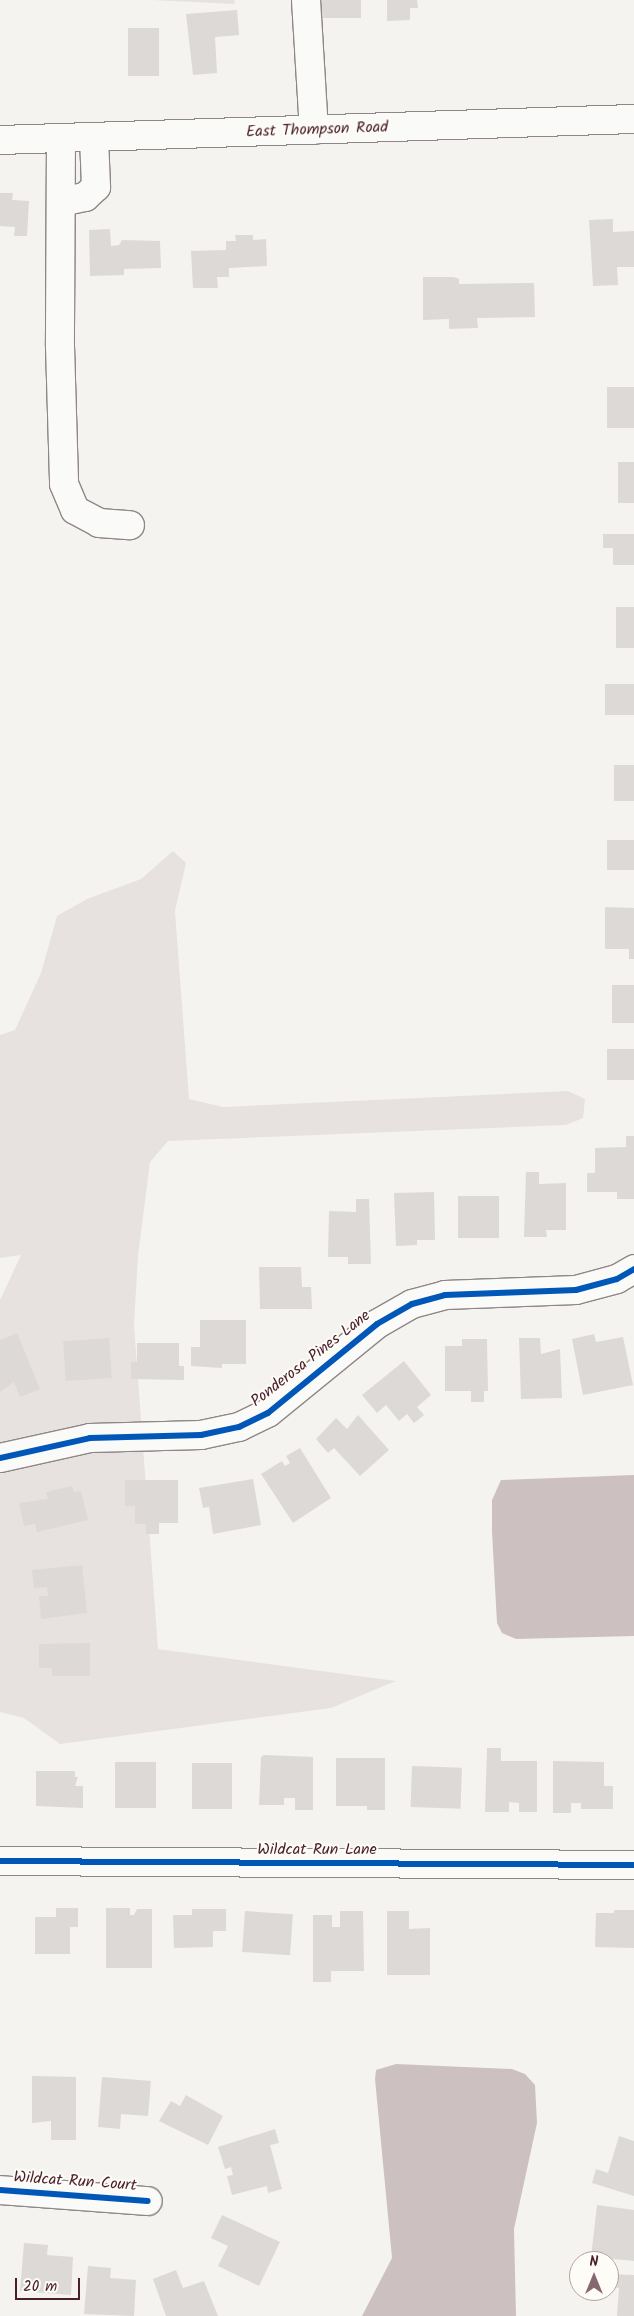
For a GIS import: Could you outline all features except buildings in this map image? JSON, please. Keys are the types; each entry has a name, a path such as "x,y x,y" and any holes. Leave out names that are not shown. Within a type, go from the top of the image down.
{"street":[{"path":"306,0 314,130"},
{"name":"East Thompson Road","path":"0,140 634,119"},
{"path":"61,202 85,197 96,187 94,137"},
{"path":"61,138 60,346 64,484 75,510 100,523 130,525"},
{"name":"Ponderosa Pines Lane","path":"0,1458 90,1438 201,1435 239,1427 268,1413 377,1324 412,1304 445,1295 576,1290 617,1279 634,1269"},
{"name":"Wildcat Run Lane","path":"0,1861 634,1865"},
{"name":"Wildcat Run Court","path":"0,2190 148,2201"}],"shaded area":[{"path":"152,0 235,0 234,4"},
{"path":"173,851 186,863 175,911 189,1099 223,1107 568,1091 585,1099 583,1118 566,1125 168,1141 150,1162 138,1256 134,1325 158,1649 396,1681 331,1708 60,1744 24,1718 0,1712 0,1300 21,1255 0,1258 0,1035 15,1030 41,973 57,916 87,899 141,879"},
{"path":"634,1475 634,1636 516,1639 502,1633 497,1623 492,1532 492,1500 501,1480"},
{"path":"396,2064 512,2069 525,2074 535,2085 537,2123 514,2229 516,2316 362,2316 392,2258 375,2079 376,2070"}],"cycle path":[{"path":"0,1458 90,1438 201,1435 239,1427 268,1413 377,1324 412,1304 445,1295 576,1290 617,1279 634,1269"},
{"path":"0,1861 634,1865"},
{"path":"0,2190 148,2201"}]}
